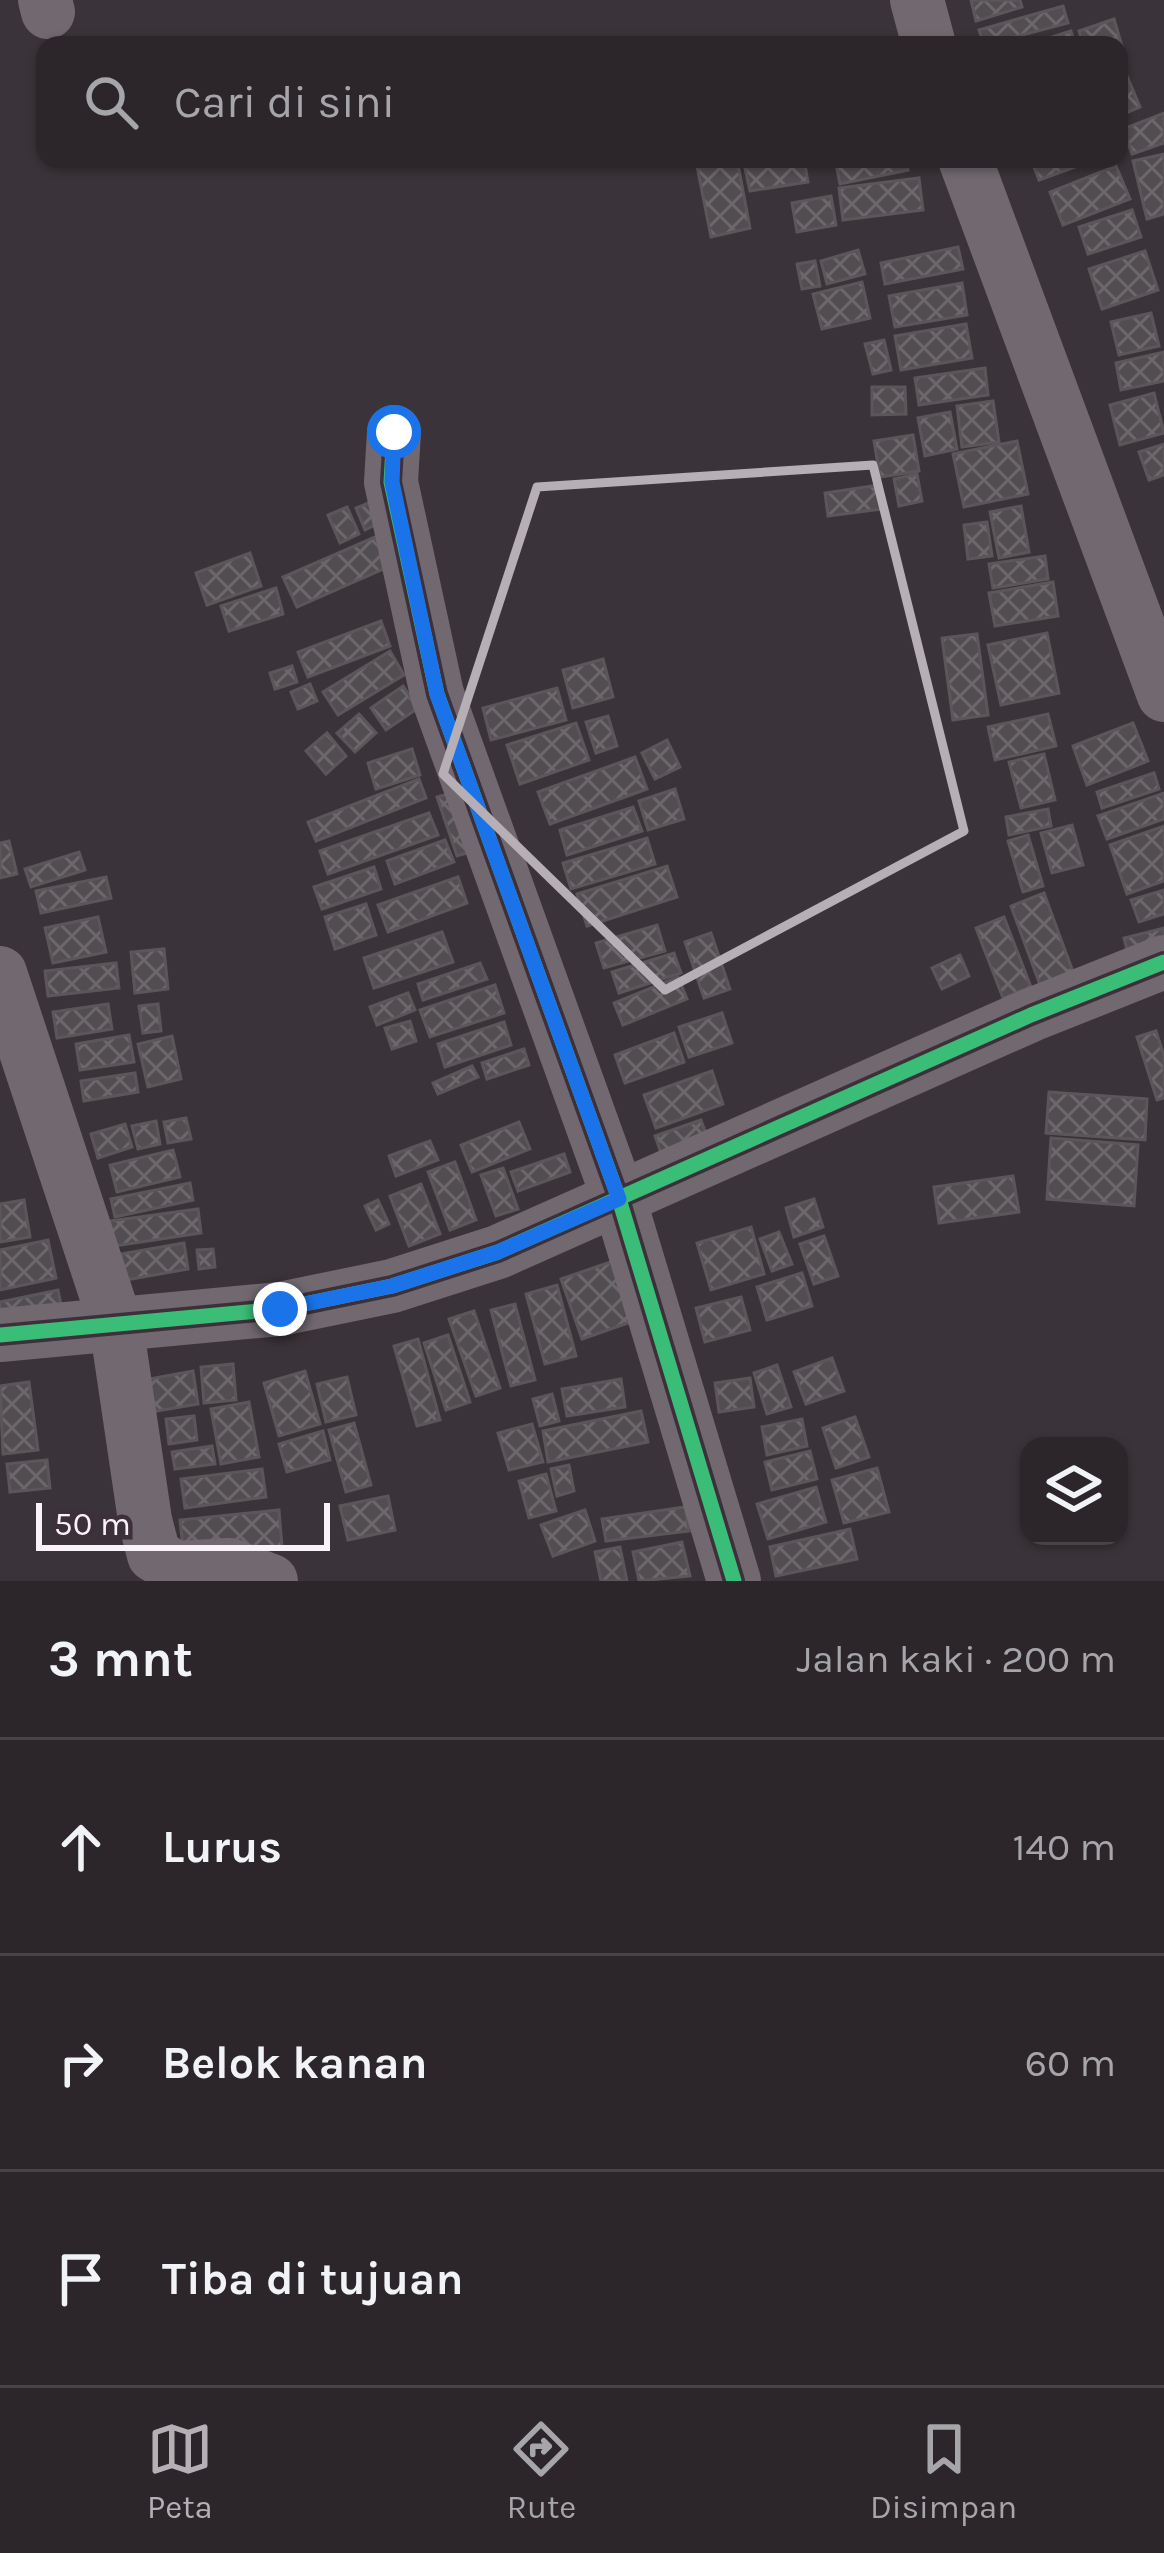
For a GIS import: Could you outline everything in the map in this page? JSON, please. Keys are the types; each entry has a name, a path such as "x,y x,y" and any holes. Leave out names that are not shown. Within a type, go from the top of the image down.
{"street":[{"path":"917,0 927,36"},
{"path":"968,168 1164,695"},
{"path":"394,432 392,482 437,694 619,1199 734,1581"},
{"path":"0,1335 280,1309 392,1286 498,1252 1031,1015 1164,962"},
{"path":"0,973 116,1324 154,1555 176,1568 230,1565 271,1581"}],"highlighted area":[{"path":"873,465 964,831 665,990 443,774 537,487"}],"building":[{"path":"971,0 1020,0 1022,7 976,21"},
{"path":"1063,6 1068,23 1018,36 981,36 979,30"},
{"path":"1114,19 1119,36 1080,36 1079,31"},
{"path":"1128,78 1140,107 1128,112"},
{"path":"1164,113 1164,143 1132,154 1128,127"},
{"path":"1164,154 1164,214 1147,219 1133,161"},
{"path":"697,168 739,168 750,228 711,237"},
{"path":"745,168 806,168 808,182 750,191"},
{"path":"837,168 908,168 908,170 840,184"},
{"path":"1034,168 1072,168 1039,180"},
{"path":"1117,168 1130,199 1063,225 1050,192"},
{"path":"919,178 923,210 843,220 839,188"},
{"path":"831,196 836,225 797,232 792,203"},
{"path":"1132,210 1141,237 1088,254 1079,227"},
{"path":"958,247 963,269 885,284 881,263"},
{"path":"858,250 865,274 827,284 821,261"},
{"path":"1145,251 1158,290 1102,309 1089,269"},
{"path":"815,261 820,286 802,289 797,264"},
{"path":"862,282 870,318 822,329 813,294"},
{"path":"962,283 967,315 895,327 889,296"},
{"path":"1151,313 1159,346 1119,355 1111,322"},
{"path":"966,324 972,358 901,370 895,336"},
{"path":"884,340 891,370 873,374 865,344"},
{"path":"1164,352 1164,381 1121,390 1116,363"},
{"path":"985,368 988,395 919,405 915,378"},
{"path":"872,387 905,387 906,414 872,415"},
{"path":"1154,393 1164,433 1120,445 1110,405"},
{"path":"993,401 999,442 962,447 957,406"},
{"path":"950,412 957,449 925,456 918,418"},
{"path":"913,435 919,471 880,477 874,441"},
{"path":"1017,441 1028,494 964,507 953,454"},
{"path":"1164,444 1164,475 1149,480 1139,452"},
{"path":"917,474 922,501 899,506 894,479"},
{"path":"879,485 882,509 828,516 825,493"},
{"path":"371,502 379,523 365,530 356,508"},
{"path":"1021,506 1029,552 999,558 990,512"},
{"path":"347,507 359,534 340,543 328,515"},
{"path":"987,522 992,556 968,559 964,525"},
{"path":"375,537 388,567 297,607 283,577"},
{"path":"250,553 261,586 207,605 196,573"},
{"path":"1045,556 1048,579 993,588 989,564"},
{"path":"1053,582 1058,616 995,626 989,593"},
{"path":"276,588 283,614 229,631 221,606"},
{"path":"381,621 390,646 308,677 298,652"},
{"path":"1047,633 1059,693 1001,705 988,645"},
{"path":"977,634 988,715 953,720 942,638"},
{"path":"390,651 404,675 338,715 323,692"},
{"path":"603,659 613,697 573,708 563,670"},
{"path":"292,666 297,682 275,689 270,673"},
{"path":"310,684 317,701 298,709 291,692"},
{"path":"403,686 418,708 386,730 371,708"},
{"path":"557,688 566,720 491,740 483,708"},
{"path":"359,714 376,733 355,752 337,733"},
{"path":"1048,714 1056,746 995,760 988,727"},
{"path":"608,716 617,746 596,753 586,722"},
{"path":"576,723 589,760 520,784 507,745"},
{"path":"1133,723 1148,761 1087,785 1073,746"},
{"path":"327,733 346,756 326,774 306,751"},
{"path":"667,740 680,767 655,779 642,753"},
{"path":"412,749 420,775 376,789 368,763"},
{"path":"1044,754 1055,800 1021,808 1009,762"},
{"path":"635,757 647,789 550,824 538,792"},
{"path":"1154,773 1159,789 1102,808 1097,792"},
{"path":"419,779 426,798 316,841 308,822"},
{"path":"675,789 684,819 648,830 639,801"},
{"path":"451,793 470,852 457,856 437,797"},
{"path":"1164,793 1164,819 1107,839 1098,816"},
{"path":"633,807 642,831 567,855 560,830"},
{"path":"1048,809 1051,826 1009,835 1006,817"},
{"path":"429,813 438,835 328,874 320,851"},
{"path":"1072,825 1083,865 1052,873 1041,833"},
{"path":"1164,826 1164,881 1127,894 1110,845"},
{"path":"1028,835 1043,886 1023,892 1008,841"},
{"path":"647,838 655,864 571,889 563,863"},
{"path":"445,840 454,862 395,884 387,861"},
{"path":"9,841 17,874 0,878 0,843"},
{"path":"79,852 85,870 31,887 25,869"},
{"path":"667,866 677,897 587,926 577,894"},
{"path":"374,867 381,889 322,909 314,887"},
{"path":"106,877 111,898 41,913 36,891"},
{"path":"458,877 467,903 388,932 378,905"},
{"path":"1164,890 1164,914 1139,922 1131,900"},
{"path":"1044,893 1076,980 1043,993 1011,906"},
{"path":"366,904 376,935 335,949 325,917"},
{"path":"98,917 106,952 53,963 45,928"},
{"path":"1004,917 1031,987 1003,998 976,928"},
{"path":"657,925 665,951 604,968 596,943"},
{"path":"1164,928 1164,953 1130,961 1124,938"},
{"path":"442,932 453,962 374,988 364,958"},
{"path":"711,933 730,989 704,998 685,942"},
{"path":"164,949 168,989 135,993 131,952"},
{"path":"674,953 681,973 619,993 612,972"},
{"path":"960,955 969,976 942,989 932,968"},
{"path":"116,963 119,988 48,996 45,971"},
{"path":"480,963 487,979 423,1000 418,984"},
{"path":"678,977 687,999 623,1025 614,1003"},
{"path":"495,985 504,1013 430,1037 420,1010"},
{"path":"408,993 415,1010 377,1025 370,1007"},
{"path":"108,1004 112,1029 57,1038 53,1012"},
{"path":"158,1004 161,1031 143,1033 139,1006"},
{"path":"722,1013 732,1043 689,1057 679,1027"},
{"path":"410,1021 416,1041 392,1049 385,1028"},
{"path":"504,1022 511,1045 445,1067 438,1044"},
{"path":"1156,1031 1164,1056 1164,1098 1157,1100 1137,1037"},
{"path":"674,1033 684,1062 625,1083 615,1055"},
{"path":"129,1035 134,1062 80,1070 76,1044"},
{"path":"172,1036 181,1079 148,1087 138,1044"},
{"path":"524,1049 529,1065 487,1079 482,1063"},
{"path":"472,1066 478,1077 438,1094 433,1083"},
{"path":"712,1071 723,1104 656,1128 644,1095"},
{"path":"135,1073 138,1092 84,1101 81,1081"},
{"path":"1049,1092 1147,1099 1145,1140 1046,1133"},
{"path":"186,1118 191,1139 168,1143 164,1122"},
{"path":"701,1120 710,1145 664,1161 655,1136"},
{"path":"156,1121 160,1144 138,1149 132,1126"},
{"path":"519,1122 530,1149 472,1172 461,1145"},
{"path":"125,1124 132,1147 98,1158 91,1134"},
{"path":"1051,1138 1138,1145 1134,1206 1047,1199"},
{"path":"430,1141 438,1160 396,1176 389,1156"},
{"path":"173,1150 180,1177 117,1192 110,1165"},
{"path":"564,1154 570,1172 518,1191 511,1172"},
{"path":"455,1162 476,1220 450,1230 428,1172"},
{"path":"503,1168 518,1209 496,1216 481,1175"},
{"path":"1013,1176 1019,1212 939,1223 934,1187"},
{"path":"190,1183 193,1200 115,1217 111,1199"},
{"path":"421,1184 440,1234 409,1246 390,1196"},
{"path":"814,1199 823,1227 794,1237 786,1208"},
{"path":"24,1200 30,1237 0,1242 0,1204"},
{"path":"378,1200 389,1224 376,1230 365,1206"},
{"path":"198,1209 201,1233 114,1246 110,1221"},
{"path":"751,1227 764,1274 711,1290 697,1243"},
{"path":"779,1232 792,1264 772,1271 760,1239"},
{"path":"824,1236 838,1276 814,1284 800,1244"},
{"path":"48,1240 56,1278 0,1290 0,1250"},
{"path":"184,1243 188,1269 126,1280 121,1254"},
{"path":"213,1249 215,1267 199,1269 197,1250"},
{"path":"625,1257 645,1317 582,1339 561,1279"},
{"path":"802,1273 812,1306 767,1320 757,1287"},
{"path":"557,1285 576,1356 545,1364 526,1294"},
{"path":"58,1290 62,1309 0,1310 0,1302"},
{"path":"741,1297 750,1330 705,1342 696,1308"},
{"path":"515,1304 535,1380 511,1386 491,1310"},
{"path":"474,1311 500,1388 476,1396 449,1319"},
{"path":"448,1335 470,1402 446,1410 424,1343"},
{"path":"418,1339 440,1420 417,1426 394,1346"},
{"path":"832,1358 844,1391 806,1404 794,1372"},
{"path":"233,1364 236,1400 204,1403 201,1367"},
{"path":"777,1365 791,1407 767,1414 754,1373"},
{"path":"193,1371 198,1404 145,1413 139,1381"},
{"path":"305,1371 320,1424 279,1436 264,1383"},
{"path":"347,1377 356,1415 326,1422 317,1384"},
{"path":"750,1378 754,1407 719,1412 715,1383"},
{"path":"621,1379 625,1407 567,1416 562,1389"},
{"path":"29,1382 38,1450 3,1454 0,1386"},
{"path":"552,1394 559,1421 540,1426 533,1399"},
{"path":"249,1402 259,1457 221,1464 211,1409"},
{"path":"641,1411 648,1442 548,1462 543,1431"},
{"path":"194,1416 197,1440 169,1444 166,1419"},
{"path":"855,1417 869,1457 836,1468 823,1428"},
{"path":"802,1419 807,1446 767,1455 762,1427"},
{"path":"354,1423 371,1485 346,1492 329,1430"},
{"path":"532,1424 543,1462 509,1470 498,1433"},
{"path":"323,1431 330,1460 287,1472 279,1444"},
{"path":"212,1446 215,1464 175,1469 172,1452"},
{"path":"810,1451 817,1479 772,1490 765,1462"},
{"path":"47,1460 50,1488 10,1492 7,1464"},
{"path":"569,1465 574,1491 557,1496 551,1469"},
{"path":"877,1468 889,1512 844,1523 832,1480"},
{"path":"262,1469 266,1497 185,1508 181,1479"},
{"path":"546,1474 556,1511 529,1518 519,1481"},
{"path":"816,1487 826,1522 768,1539 757,1504"},
{"path":"388,1496 395,1530 348,1540 340,1506"},
{"path":"685,1507 689,1531 606,1541 602,1519"},
{"path":"279,1510 282,1547 184,1557 180,1520"},
{"path":"585,1510 595,1541 553,1556 541,1525"},
{"path":"850,1529 857,1559 776,1576 770,1547"},
{"path":"682,1542 690,1576 639,1581 633,1552"},
{"path":"620,1547 627,1581 601,1581 595,1552"}],"cycle path":[{"path":"394,432 391,482 437,694 619,1199 734,1581"},
{"path":"0,1335 280,1309 392,1286 498,1252 1031,1015 1164,962"}],"route":[{"path":"280,1309 392,1286 498,1252 619,1199 437,694 392,482 394,432"}]}
